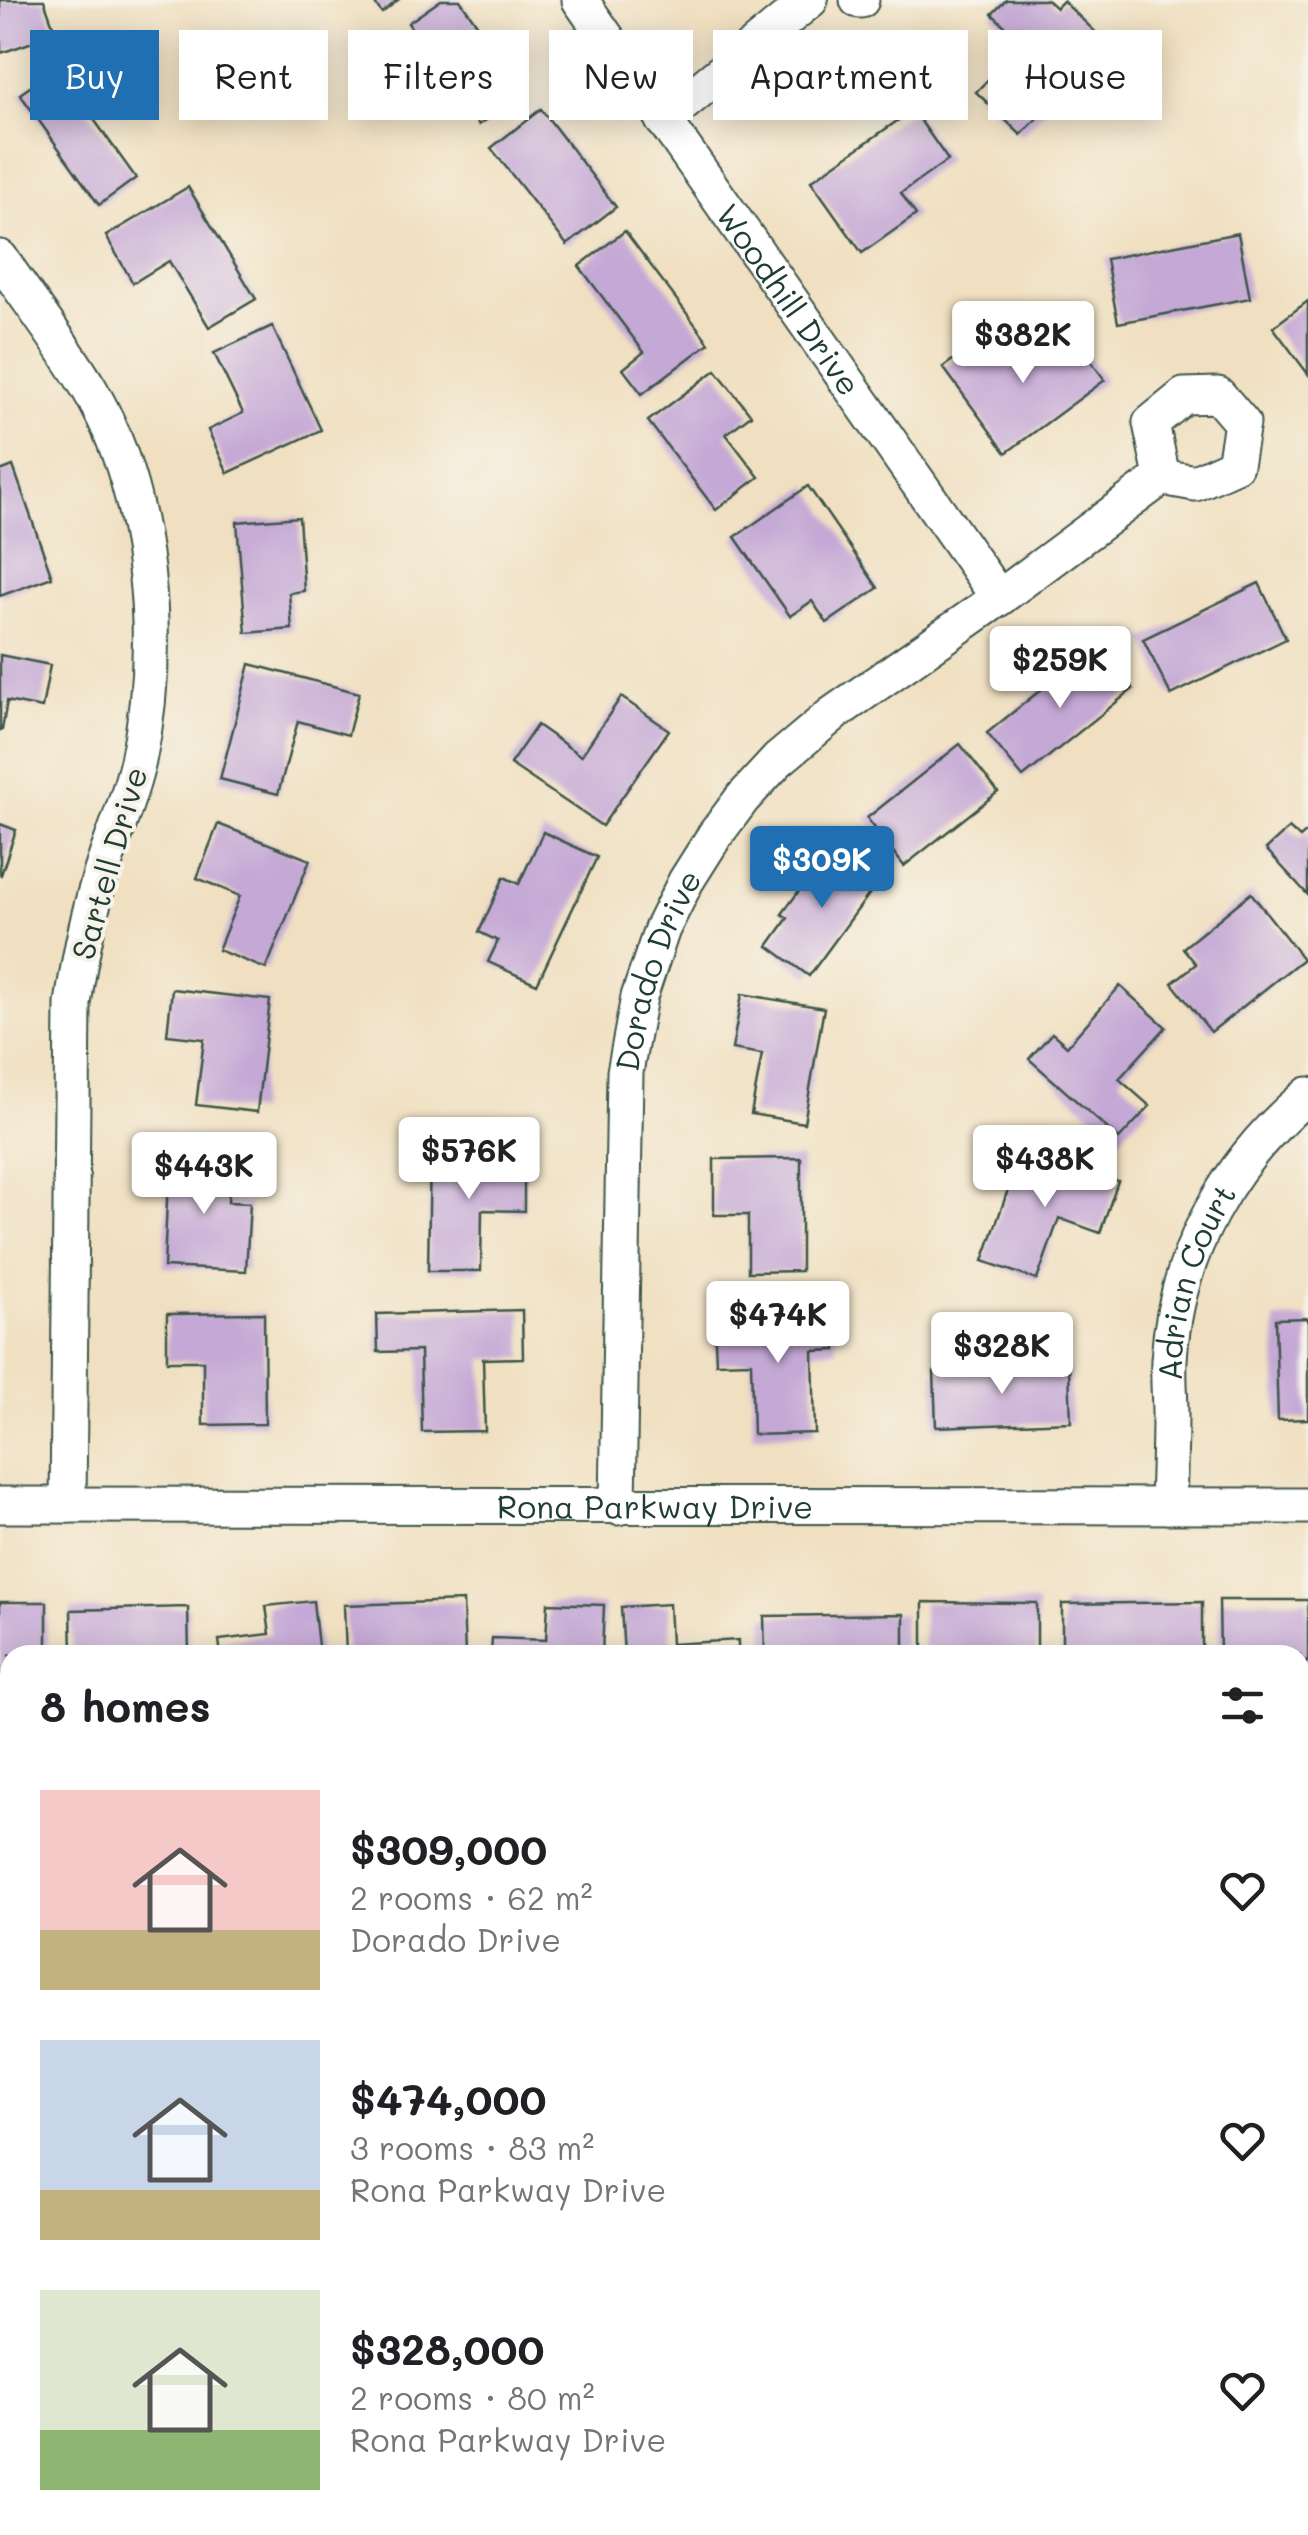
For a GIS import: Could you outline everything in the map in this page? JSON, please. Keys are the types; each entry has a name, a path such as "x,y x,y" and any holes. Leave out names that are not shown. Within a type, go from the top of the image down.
{"street":[{"name":"Woodhill Drive","path":"580,0 601,30"},
{"path":"693,96 810,0"},
{"name":"Woodhill Drive","path":"663,120 999,598"},
{"name":"Sartell Drive","path":"0,258 90,391 107,426 142,544 151,630 150,677 138,762 86,924 73,1004 68,1505"},
{"name":"Dorado Drive","path":"618,1507 625,1072 639,998 662,930 686,881 714,835 778,760 833,714 1162,477"},
{"name":"Adrian Court","path":"1168,1506 1169,1361 1174,1312 1193,1247 1235,1172 1257,1143 1308,1095"},
{"name":"Rona Parkway Drive","path":"0,1505 1308,1506"}],"building":[{"path":"0,0 44,0 55,30 30,30 30,43 1,53"},
{"path":"372,0 398,0 382,13"},
{"path":"441,0 460,0 481,30 413,30 408,23"},
{"path":"1006,0 1047,0 1056,8 1063,1 1093,30 1009,30 992,14"},
{"path":"988,79 988,103 976,92"},
{"path":"30,87 30,108 20,94"},
{"path":"541,109 616,207 567,245 491,148"},
{"path":"39,120 94,120 136,178 99,205"},
{"path":"899,120 920,120 948,160 901,193 916,215 862,253 811,181"},
{"path":"1005,120 1035,120 1021,135"},
{"path":"188,187 256,299 209,327 169,261 133,283 106,236"},
{"path":"625,231 709,343 642,394 623,369 644,352 579,266"},
{"path":"1238,233 1250,298 1118,323 1106,259"},
{"path":"1308,301 1308,374 1273,327"},
{"path":"272,326 321,430 228,473 208,430 243,413 214,353"},
{"path":"1070,333 1105,380 1006,453 943,367 982,339 998,361 1023,343 1034,358"},
{"path":"716,370 751,415 726,434 759,477 716,510 648,421"},
{"path":"13,466 52,577 0,596 0,471"},
{"path":"808,486 878,588 827,623 812,601 790,616 735,537"},
{"path":"299,517 304,591 289,593 292,629 246,633 237,522"},
{"path":"1259,583 1286,639 1171,695 1143,639"},
{"path":"1098,644 1133,689 1023,777 987,733"},
{"path":"0,655 50,665 42,708 7,701 2,730 0,730"},
{"path":"250,664 359,693 348,735 298,721 278,794 220,779"},
{"path":"621,697 669,730 602,826 510,764 537,725 581,756"},
{"path":"960,744 998,792 904,866 867,818"},
{"path":"0,824 16,830 1,875 0,875"},
{"path":"218,824 310,860 266,969 218,950 240,896 197,878"},
{"path":"1289,828 1300,838 1308,831 1308,895 1266,849"},
{"path":"543,832 597,857 537,984 488,962 498,941 479,932 504,877 519,884"},
{"path":"831,848 878,882 809,976 768,946 788,918 782,914"},
{"path":"1251,893 1303,959 1211,1032 1172,983 1196,964 1183,948"},
{"path":"1120,986 1166,1027 1119,1079 1150,1106 1119,1139 1029,1059 1052,1033 1067,1046"},
{"path":"172,989 270,1000 257,1112 196,1105 204,1039 167,1035"},
{"path":"742,994 824,1008 804,1123 751,1114 762,1054 732,1049"},
{"path":"1023,1147 1118,1181 1100,1233 1059,1218 1037,1280 983,1261"},
{"path":"430,1150 524,1151 524,1211 482,1210 481,1271 428,1271"},
{"path":"169,1157 231,1160 228,1202 250,1203 246,1271 164,1267"},
{"path":"801,1158 801,1271 748,1272 748,1215 714,1215 714,1159"},
{"path":"522,1310 523,1358 483,1359 485,1431 422,1432 420,1351 378,1352 377,1314"},
{"path":"264,1313 265,1424 203,1425 203,1361 167,1361 167,1314"},
{"path":"835,1315 836,1350 813,1351 815,1433 753,1435 751,1362 716,1363 714,1319"},
{"path":"1308,1318 1308,1419 1278,1420 1275,1319"},
{"path":"1069,1368 1071,1422 936,1427 934,1372"},
{"path":"1219,1600 1308,1600 1308,1645 1220,1645"},
{"path":"313,1601 318,1645 220,1645 219,1640 270,1634 266,1606"},
{"path":"463,1601 465,1645 346,1645 344,1605"},
{"path":"0,1602 47,1602 47,1645 0,1645"},
{"path":"923,1602 1037,1603 1037,1645 923,1645"},
{"path":"1202,1602 1202,1645 1062,1645 1062,1604"},
{"path":"548,1603 604,1605 602,1645 492,1645 492,1638 546,1640"},
{"path":"669,1604 671,1644 738,1640 738,1645 623,1645 621,1607"},
{"path":"188,1607 189,1645 72,1645 71,1610"},
{"path":"904,1614 904,1645 765,1645 764,1616"}]}
